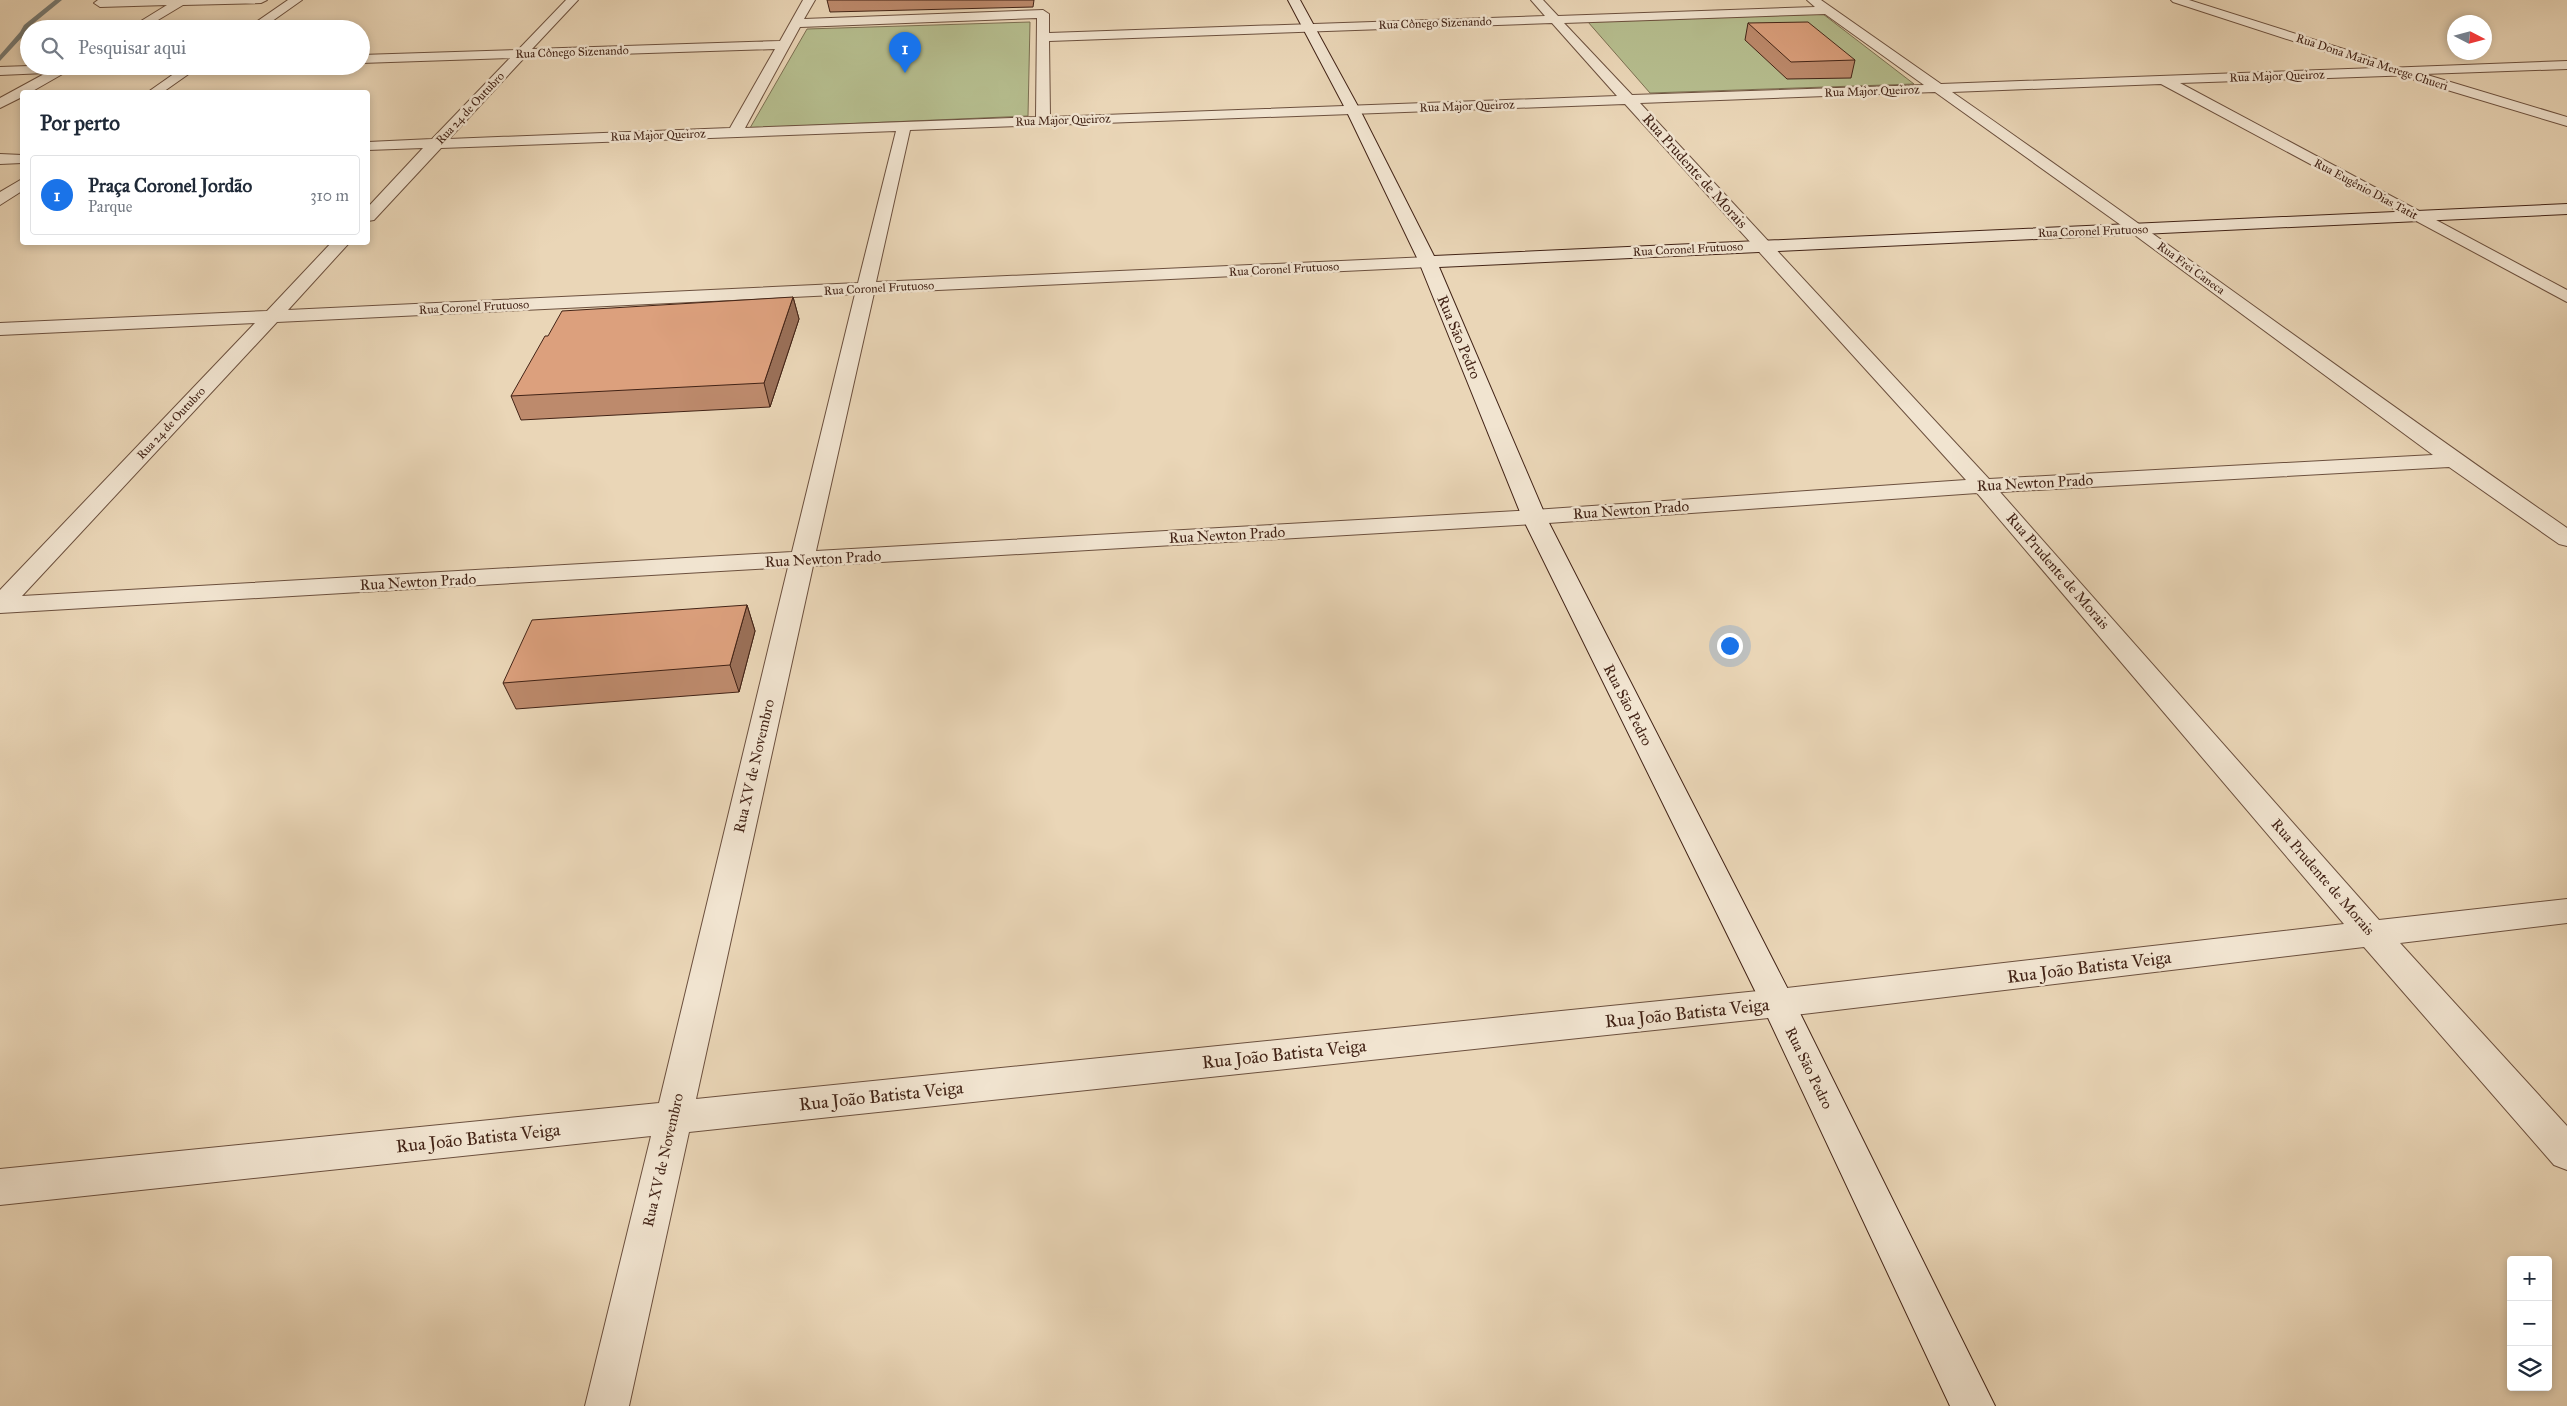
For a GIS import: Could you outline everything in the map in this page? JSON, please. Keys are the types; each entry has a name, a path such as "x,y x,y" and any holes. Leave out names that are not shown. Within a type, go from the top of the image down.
{"street":[{"path":"100,3 261,0"},
{"path":"266,20 296,0"},
{"name":"Rua 24 de Outubro","path":"370,214 572,0"},
{"path":"735,132 809,0"},
{"path":"1042,121 1043,0"},
{"name":"Rua São Pedro","path":"1294,0 1352,110 1428,262 1534,517 1778,1004 1973,1406"},
{"name":"Rua Prudente de Morais","path":"1537,0 1983,486 2372,934 2567,1153"},
{"name":"Rua Dona Maria Merege Chueri","path":"2177,0 2567,122"},
{"path":"150,20 181,2"},
{"name":"Rua Cônego Sizenando","path":"1043,36 1553,19 1820,5"},
{"name":"Rua Frei Caneca","path":"1820,5 2138,229 2454,460 2567,539"},
{"path":"797,23 1043,14"},
{"name":"Rua Cônego Sizenando","path":"370,59 784,45"},
{"name":"Rua Major Queiroz","path":"370,146 1631,101 2567,65"},
{"path":"0,71 20,70"},
{"path":"25,90 52,75"},
{"path":"158,90 180,75"},
{"name":"Rua Eugênio Dias Tatit","path":"2190,79 2472,228"},
{"name":"Rua Eugênio Dias Tatit","path":"2165,80 2567,297"},
{"path":"0,104 20,93"},
{"name":"Rua XV de Novembro","path":"607,1406 904,126"},
{"path":"0,159 20,158"},
{"path":"0,200 20,185"},
{"name":"Rua Coronel Frutuoso","path":"0,329 1762,245 2567,209"},
{"name":"Rua 24 de Outubro","path":"0,605 339,245"},
{"name":"Rua Newton Prado","path":"0,605 1534,517 1983,486 2454,460"},
{"name":"Rua João Batista Veiga","path":"0,1187 1778,1004 2567,911"}],"green space":[{"path":"1823,14 1914,84 1650,93 1588,22"},
{"path":"1030,22 1028,116 750,128 807,29"}],"building":[{"path":"1808,22 1855,60 1791,62 1748,23"},
{"path":"793,297 764,383 511,396 545,336 548,336 562,311"},
{"path":"747,605 730,665 503,683 532,620"}],"waterway":[{"path":"34,20 59,0"},
{"path":"0,59 20,36"}],"place":[{"name":"Praça Coronel Jordão","path":"905,73"}]}
